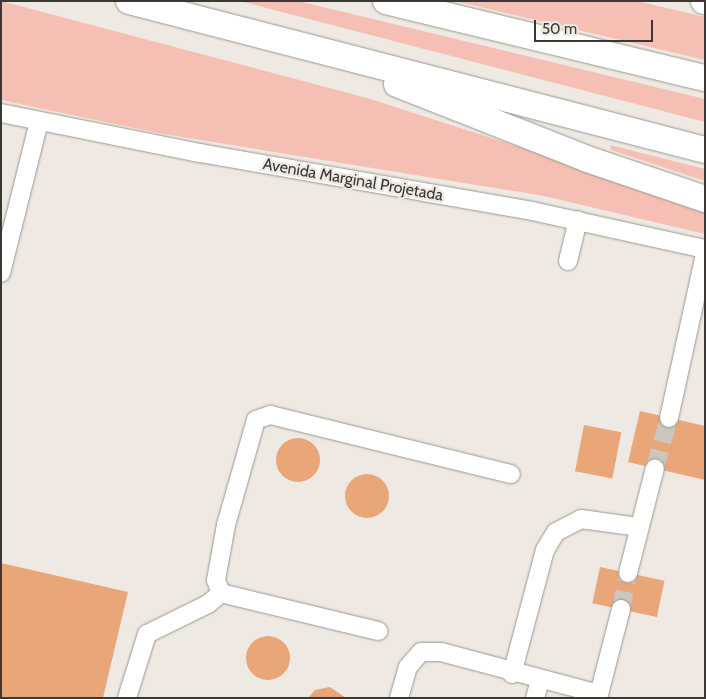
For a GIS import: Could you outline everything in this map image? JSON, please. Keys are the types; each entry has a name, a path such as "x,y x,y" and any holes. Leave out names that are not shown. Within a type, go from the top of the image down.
{"highway":[{"path":"129,1 287,40 705,150"},
{"path":"386,1 705,78"},
{"path":"287,40 587,159 705,199"}],"street":[{"name":"Avenida Marginal Projetada","path":"1,113 39,122 578,220 705,249"},
{"path":"1,273 39,122"},
{"path":"568,261 578,220"},
{"path":"669,418 705,254"},
{"path":"221,592 216,580 226,525 256,420 270,416 511,474"},
{"path":"628,573 655,468"},
{"path":"512,674 546,550 556,532 581,519 639,527"},
{"path":"221,592 378,631"},
{"path":"127,698 147,634 208,604 221,592"},
{"path":"399,698 408,667 421,652 441,652 512,674 598,696 621,609"},
{"path":"535,698 540,680"}],"shaded area":[{"path":"1,1 367,98 705,207 705,234 544,196 158,133 1,100"},
{"path":"240,1 298,1 705,99 705,122"},
{"path":"455,1 637,1 705,17 705,60"},
{"path":"610,145 705,169 705,181 611,150"}],"building":[{"path":"640,411 705,426 705,480 628,462"},
{"path":"584,425 621,432 612,478 575,471"},
{"path":"302,438 314,444 319,451 319,469 314,476 307,481 294,482 286,479 279,472 276,456 279,448 286,441"},
{"path":"371,474 383,480 388,487 388,505 383,512 376,517 363,518 355,515 348,508 345,492 348,484 355,477"},
{"path":"1,563 128,592 103,698 1,698"},
{"path":"600,567 665,581 657,617 592,603"},
{"path":"272,636 284,642 289,649 289,667 284,674 277,679 264,680 256,677 249,670 246,654 249,646 256,639"},
{"path":"330,687 346,698 308,698 315,690"}],"tunnel":[{"path":"655,468 669,418"},
{"path":"621,609 628,573"}]}
